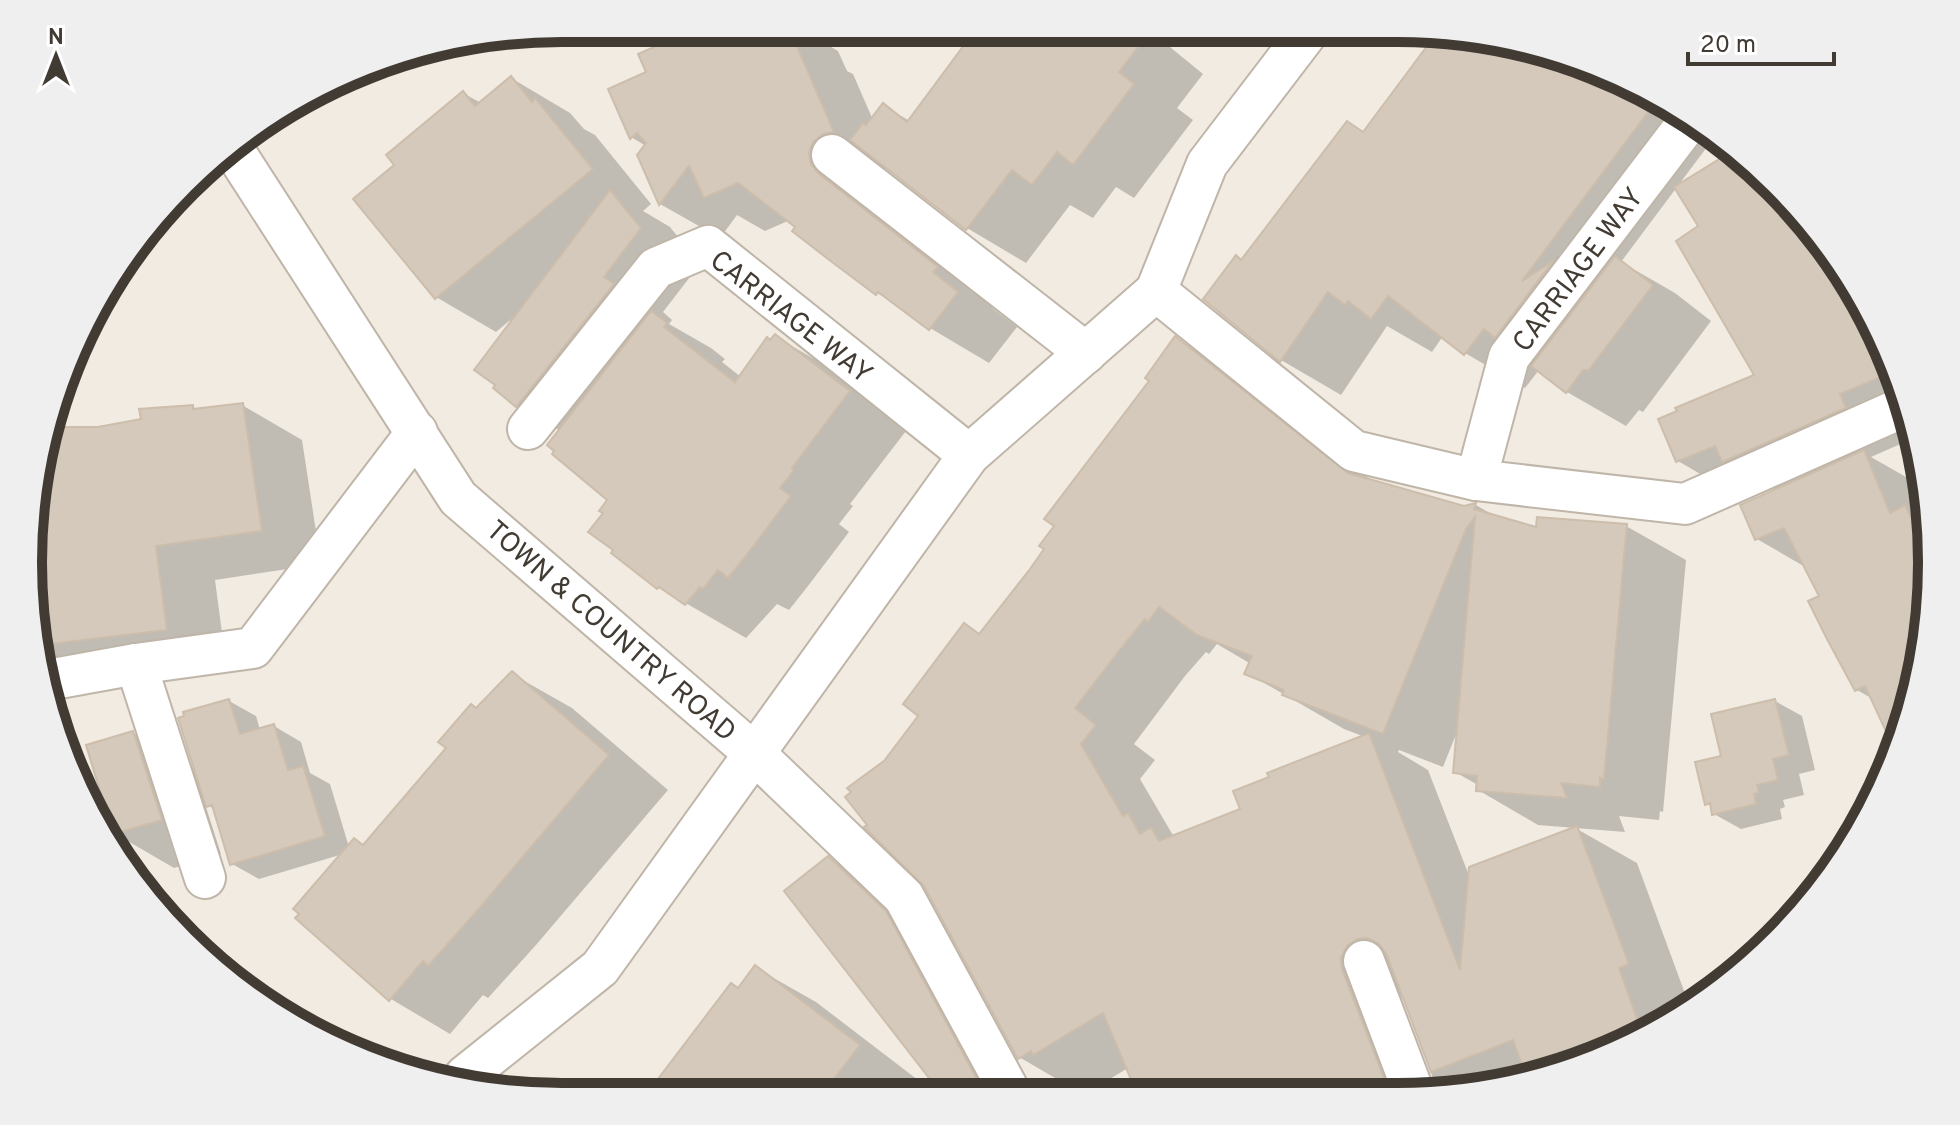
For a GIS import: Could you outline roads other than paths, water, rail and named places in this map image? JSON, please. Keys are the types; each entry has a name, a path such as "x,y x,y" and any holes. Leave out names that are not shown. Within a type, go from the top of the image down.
{"street":[{"path":"467,1074 600,968 969,455 1156,291 1207,164 1300,42"},
{"name":"CARRIAGE WAY","path":"1476,480 1509,357 1684,128"},
{"path":"832,155 1086,353"},
{"name":"TOWN & COUNTRY ROAD","path":"238,156 458,498 755,754 904,897 1005,1083"},
{"name":"CARRIAGE WAY","path":"528,429 656,268 708,246 969,455"},
{"path":"1156,291 1354,451 1476,480 1685,504 1895,411"},
{"path":"56,679 253,648 417,432"},
{"path":"136,664 205,878"},
{"path":"1364,961 1410,1083"}]}
